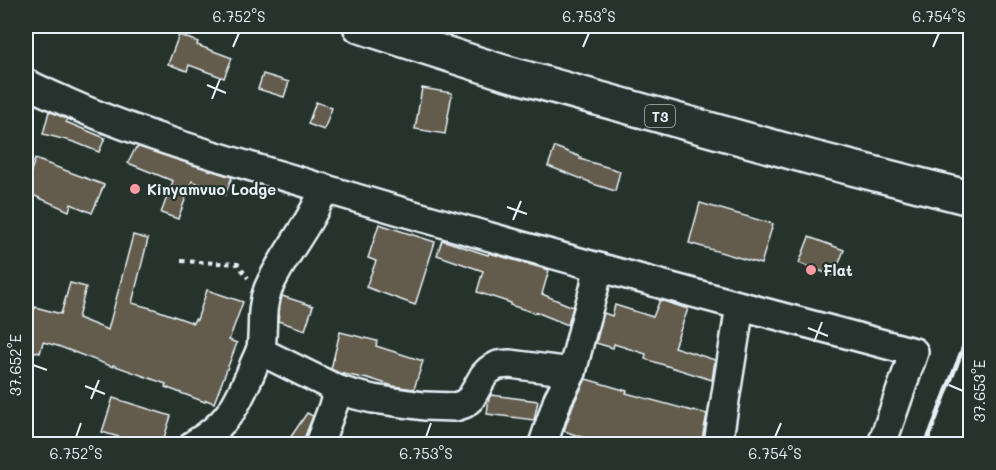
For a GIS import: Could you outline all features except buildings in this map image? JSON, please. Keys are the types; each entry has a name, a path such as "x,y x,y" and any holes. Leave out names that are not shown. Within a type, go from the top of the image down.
{"highway":[{"name":"T3","path":"360,26 503,72 813,158 967,197"}],"street":[{"path":"26,83 119,124 396,210 914,352 882,444"},
{"path":"194,444 215,430 228,417 240,397 260,351 264,300 269,286 319,202 324,188"},
{"path":"543,444 558,399 572,372 598,267"},
{"path":"718,444 740,306"},
{"path":"260,351 339,390 373,399 424,406 455,407 464,404 471,398 484,375 498,365 510,364 572,372"},
{"path":"319,444 339,390"}],"path":[{"path":"180,261 238,264 264,300"},
{"path":"926,444 970,330"}],"railway":[{"path":"926,444 970,330"}],"place":[{"name":"Kinyamvuo Lodge","path":"135,189"},
{"name":"Flat","path":"811,270"}]}
